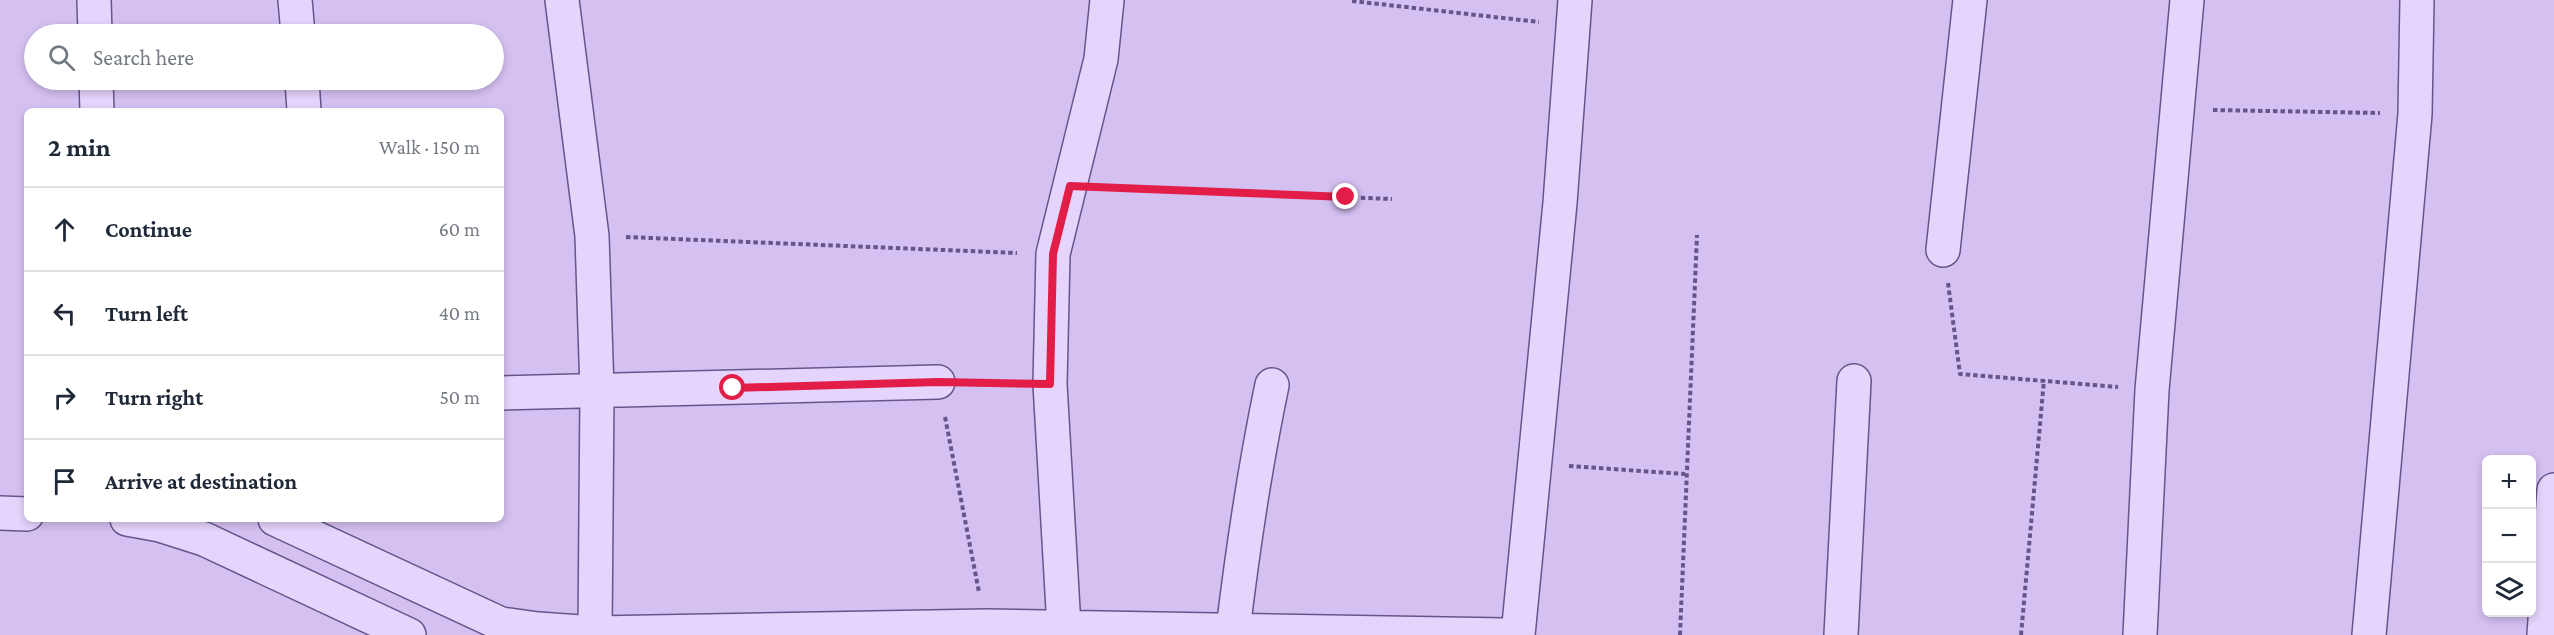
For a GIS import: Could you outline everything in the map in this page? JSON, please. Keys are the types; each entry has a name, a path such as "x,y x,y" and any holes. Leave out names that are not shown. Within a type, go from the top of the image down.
{"street":[{"path":"94,0 95,24"},
{"path":"296,0 297,24"},
{"path":"562,0 592,236 597,392 595,634"},
{"path":"1064,627 1050,384 1053,254 1101,59 1107,0"},
{"path":"1943,250 1970,0"},
{"path":"2140,635 2152,390 2187,0"},
{"path":"2369,635 2415,114 2417,0"},
{"path":"1518,635 1560,203 1574,13"},
{"path":"96,90 97,108"},
{"path":"303,90 304,108"},
{"path":"1841,635 1854,381"},
{"path":"504,393 938,382"},
{"path":"1233,630 1244,533 1272,385"},
{"path":"2544,635 2554,490"},
{"path":"0,513 24,514"},
{"path":"144,522 204,539 409,635"},
{"path":"289,522 321,529 501,624 538,629 595,634 986,626 1504,635"}],"path":[{"path":"1352,1 1574,13"},
{"path":"2176,109 2415,114"},
{"path":"1070,186 1392,199"},
{"path":"1680,635 1685,474 1697,235"},
{"path":"592,236 1053,254"},
{"path":"1943,250 1960,374 2152,390"},
{"path":"2021,635 2044,380"},
{"path":"986,626 938,382 1050,384"},
{"path":"1534,463 1685,474"}],"route":[{"path":"733,388 938,382 1050,384 1053,254 1070,186 1346,197"}]}
